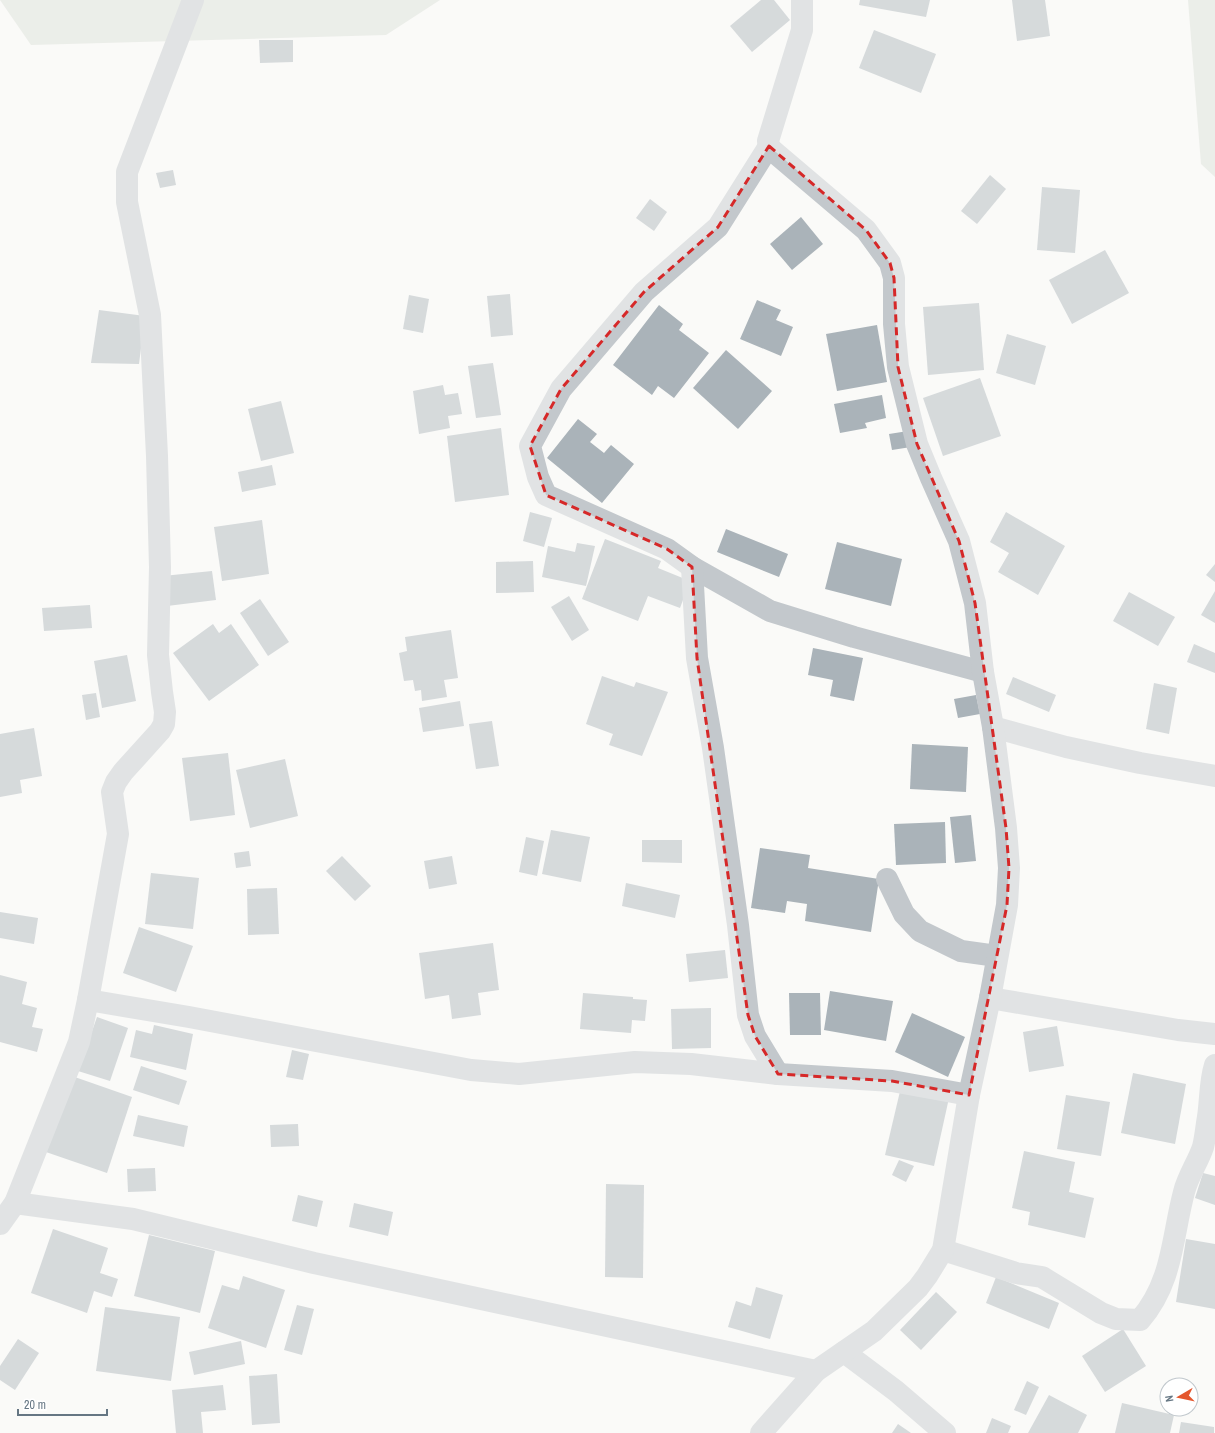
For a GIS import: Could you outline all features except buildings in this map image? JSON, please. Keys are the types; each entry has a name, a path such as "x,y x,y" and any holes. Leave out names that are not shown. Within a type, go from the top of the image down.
{"street":[{"path":"0,1224 15,1204 79,1042 118,834 112,792 122,772 160,731 164,724 165,712 158,656 160,567 157,456 150,315 128,202 127,172 193,0"},
{"path":"761,1433 816,1371 874,1331 918,1288 943,1250 969,1095 990,998 1007,905 1009,868 1006,828 994,727 983,672 975,603 959,541 917,444 898,367 894,324 894,278 890,263 866,230 769,146 768,141 802,30 802,0"},
{"path":"769,146 718,227 644,292 561,389 530,446 538,477 546,495 667,549 692,567 770,611 854,637 983,672"},
{"path":"692,567 697,658 720,799 738,925 748,1015 755,1036 778,1074"},
{"path":"994,727 1066,747 1140,763 1215,776"},
{"path":"887,879 904,914 920,931 961,951 998,956"},
{"path":"990,998 1178,1030 1215,1034"},
{"path":"88,1000 189,1017 472,1070 519,1074 635,1062 691,1064 778,1074 892,1081 969,1095"},
{"path":"943,1250 1016,1273 1042,1277 1101,1313 1116,1319 1140,1320 1156,1299 1170,1261 1184,1191 1203,1146 1209,1109 1211,1079 1215,1065"},
{"path":"15,1204 133,1219 314,1263 816,1371"},
{"path":"844,1352 896,1392 945,1433"}],"highlighted area":[{"path":"769,146 866,230 890,263 894,278 898,367 917,444 959,541 975,603 1006,828 1009,868 1007,905 969,1095 892,1081 778,1074 755,1036 748,1015 697,658 692,567 667,549 546,495 530,446 561,389 644,292 718,227"}],"shaded area":[{"path":"0,0 440,0 386,35 31,45"},
{"path":"1188,0 1215,0 1215,177 1201,164"}]}
